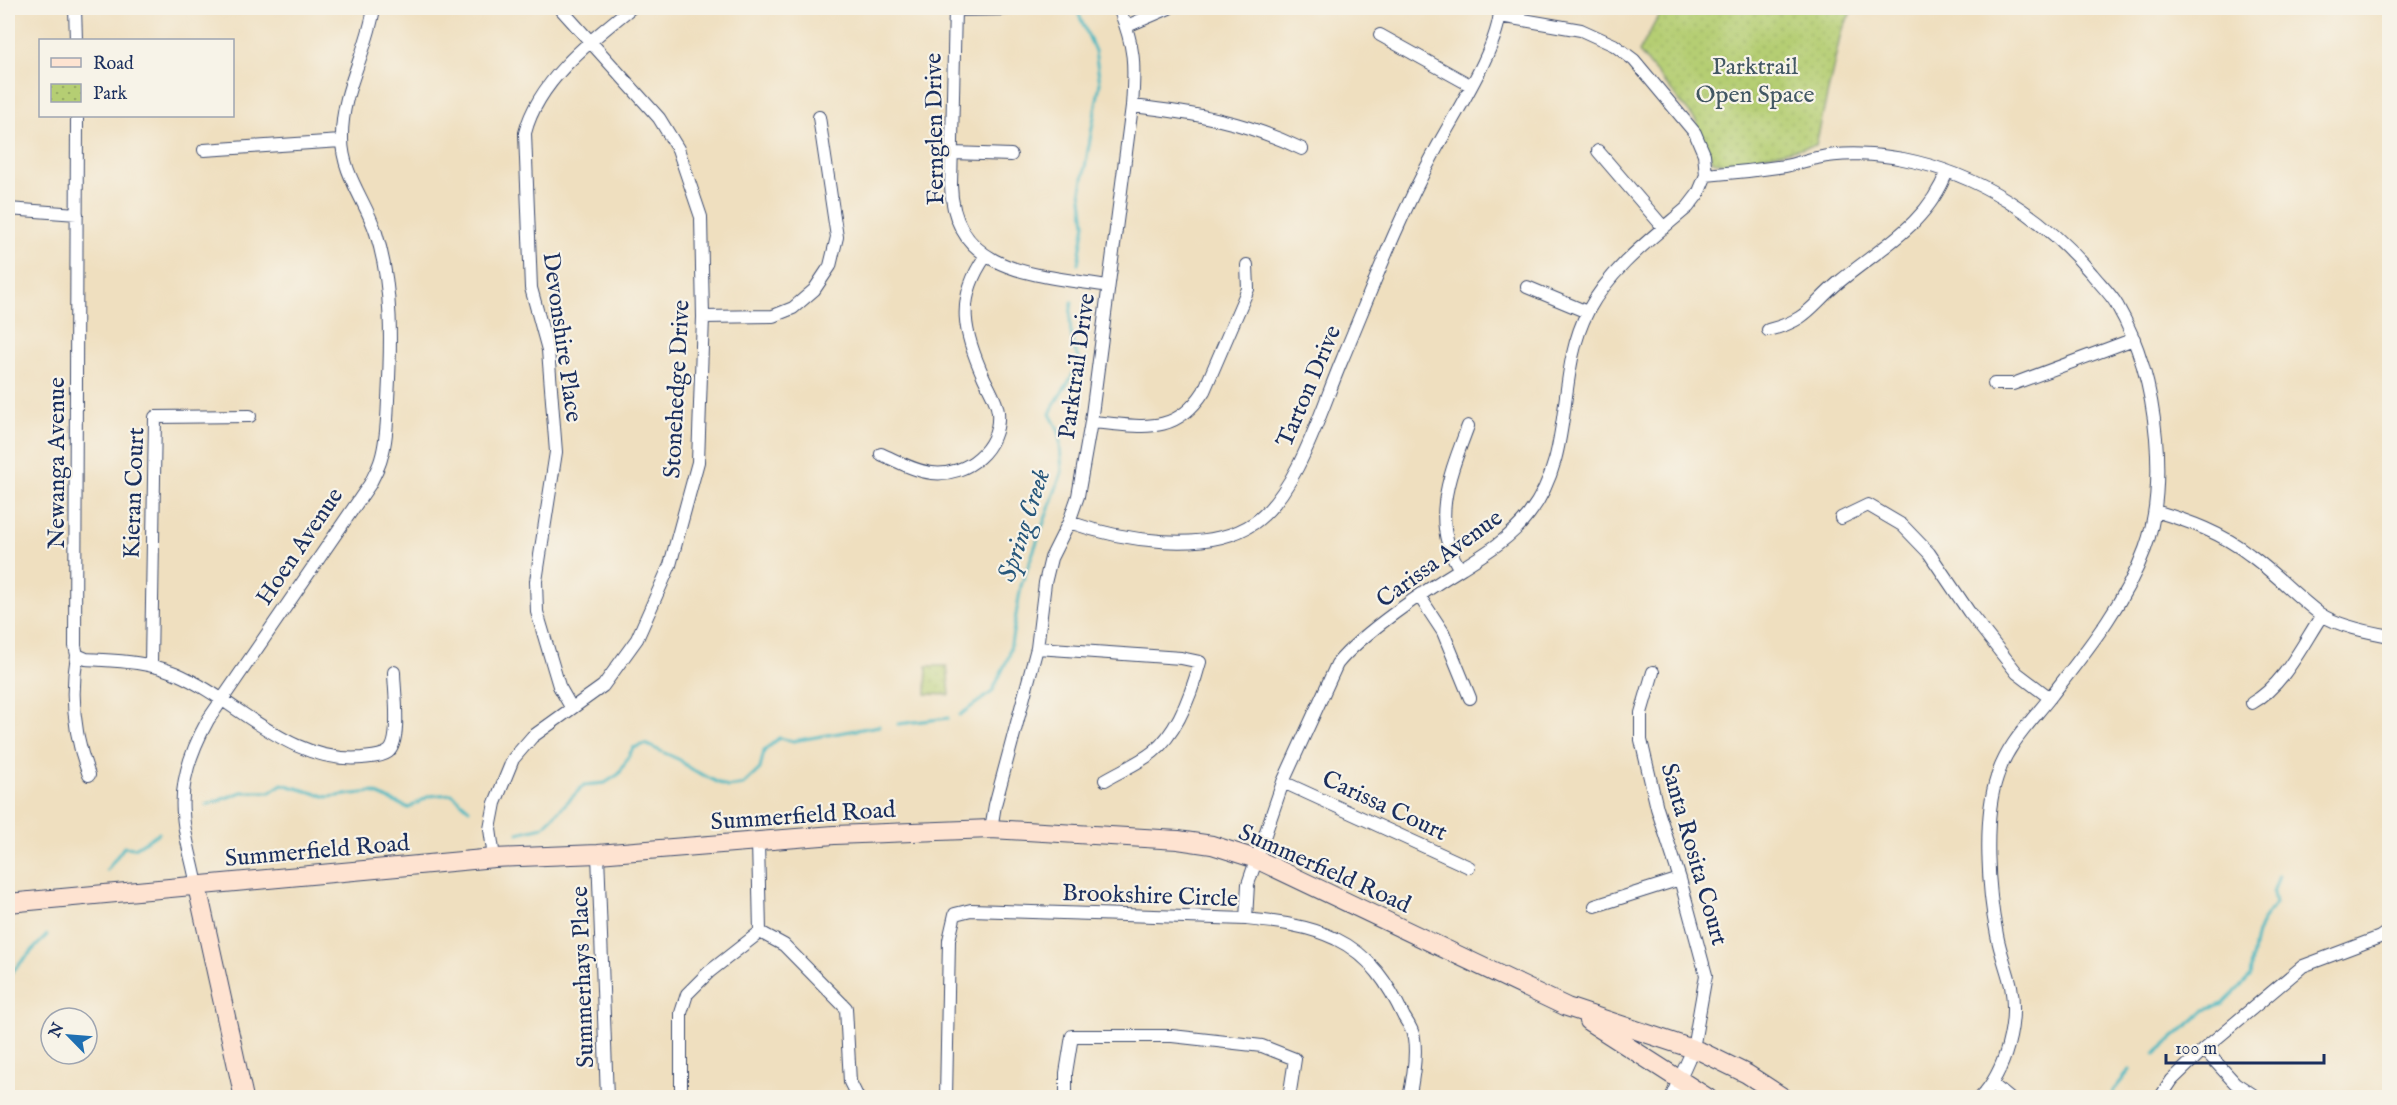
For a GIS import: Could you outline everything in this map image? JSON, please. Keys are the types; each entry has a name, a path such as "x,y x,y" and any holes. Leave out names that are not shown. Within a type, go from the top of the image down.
{"street":[{"path":"75,8 76,39"},
{"name":"Hoen Avenue","path":"244,1098 197,886 183,814 183,799 197,740 222,699 370,484 381,459 386,439 390,368 387,281 376,232 350,178 341,141 346,95 374,8"},
{"name":"Stonehedge Drive","path":"494,858 490,828 495,802 513,759 532,737 571,706 603,686 638,639 670,565 698,462 703,317 701,217 678,149 659,118 560,8"},
{"name":"Devonshire Place","path":"571,706 559,686 537,612 536,581 556,452 548,350 531,288 525,133 530,113 544,91 631,8"},
{"name":"Parktrail Drive","path":"991,829 995,805 1037,648 1045,583 1051,558 1069,522 1078,496 1090,422 1132,106 1135,61 1119,8"},
{"path":"1126,26 1169,8"},
{"path":"955,9 1011,9"},
{"name":"Fernglen Drive","path":"955,9 951,204 959,225 985,257 1010,268 1108,286"},
{"path":"1500,12 1581,30 1625,53 1695,133 1704,154 1706,175 1790,165 1820,157 1901,158 1947,171 2002,196 2069,248 2116,303 2134,339 2154,410 2158,459 2155,511 2145,550 2118,604 2018,738 1996,778 1989,839 1989,884 1997,935 2011,988 2013,1013 2004,1057 1993,1085 1980,1098"},
{"name":"Tarton Drive","path":"1069,522 1120,537 1197,541 1237,533 1266,513 1298,464 1410,200 1490,45 1500,12"},
{"path":"1380,35 1470,85"},
{"path":"1132,106 1223,119 1302,149"},
{"name":"Newanga Avenue","path":"77,117 75,646 77,655 74,673 75,721 79,748 89,775"},
{"path":"703,317 773,316 793,308 814,291 830,266 837,237 819,117"},
{"path":"204,150 341,141"},
{"path":"1598,151 1664,228"},
{"path":"953,153 1011,155"},
{"path":"1768,330 1793,324 1837,283 1909,229 1932,202 1947,171"},
{"name":"Carissa Avenue","path":"1246,919 1248,884 1283,782 1337,664 1347,652 1420,597 1509,535 1531,512 1557,459 1576,345 1587,312 1614,273 1688,207 1698,194 1706,175"},
{"path":"8,209 77,214"},
{"path":"881,454 913,469 934,473 971,464 985,453 995,439 998,410 972,352 965,326 966,299 970,280 985,257"},
{"path":"1090,422 1148,426 1170,424 1183,418 1196,405 1204,392 1248,289 1247,265"},
{"path":"1527,287 1587,312"},
{"path":"1994,384 2013,384 2134,339"},
{"name":"Kieran Court","path":"151,664 155,417 250,416"},
{"path":"1460,569 1446,539 1444,501 1468,426"},
{"path":"1841,518 1868,505 1902,525 1929,553 1969,612 2017,673 2050,698"},
{"path":"2155,511 2188,520 2223,537 2249,554 2322,615 2369,633 2390,636"},
{"path":"1420,597 1443,632 1470,698"},
{"path":"2252,704 2267,695 2276,684 2322,615"},
{"path":"1037,648 1181,658 1200,662 1194,684 1165,739 1153,752 1105,780"},
{"path":"77,655 86,659 151,664 186,678 222,699 255,723 310,751 339,758 376,756 389,751 396,739 394,672"},
{"name":"Santa Rosita Court","path":"1653,672 1641,713 1641,740 1657,808 1680,879 1706,975 1693,1049 1671,1098"},
{"name":"Carissa Court","path":"1283,782 1469,867"},
{"name":"Summerfield Road","path":"8,903 494,858 598,854 758,841 991,829 1178,840 1212,845 1256,860 1567,1008 1708,1098"},
{"path":"758,841 760,932"},
{"name":"Summerhays Place","path":"598,854 607,1098"},
{"path":"1595,906 1680,879"},
{"name":"Brookshire Circle","path":"946,1098 949,940 955,914 971,910 1246,919 1280,923 1336,939 1359,953 1377,971 1392,991 1414,1036 1409,1098"},
{"path":"2160,1098 2172,1080 2204,1049 2303,966 2380,937 2390,930"},
{"path":"681,1098 681,1013 687,994 709,972 760,932"},
{"path":"760,932 784,945 846,1008 850,1082 858,1098"},
{"name":"Summerfield Road","path":"1567,1008 1693,1049 1747,1074 1784,1098"},
{"path":"1066,1098 1066,1073 1072,1036 1172,1036 1262,1046 1295,1059 1289,1098"},
{"path":"2204,1049 2235,1083 2258,1098"},
{"path":"1993,1085 2009,1098"}],"green space":[{"name":"Parktrail Open Space","path":"1663,8 1853,8 1841,33 1816,145 1725,164 1713,161 1697,130 1697,122 1639,52"},
{"path":"927,666 947,666 950,695 926,694"}],"waterway":[{"name":"Spring Creek","path":"1076,8 1095,51 1100,83 1081,190 1085,224 1078,264"},
{"name":"Spring Creek","path":"960,715 992,692 1009,656 1021,586 1062,472 1059,431 1050,414 1079,360 1071,332 1072,302"},
{"name":"Spring Creek","path":"898,724 948,718"},
{"name":"Spring Creek","path":"518,833 543,827 584,785 605,783 619,774 633,748 645,744 680,760 689,768 727,787 743,785 760,769 764,751 779,738 793,741 879,726"},
{"name":"Spring Creek","path":"206,805 242,792 270,792 282,784 328,797 372,792 409,808 429,796 452,794 469,809"},
{"name":"Spring Creek","path":"107,870 124,847 135,848 159,833"},
{"path":"2155,1054 2205,1010 2223,1004 2250,977 2258,930 2275,904 2273,893 2279,876"},
{"name":"Spring Creek","path":"8,976 47,935"},
{"path":"2113,1098 2113,1091 2130,1070"}]}
